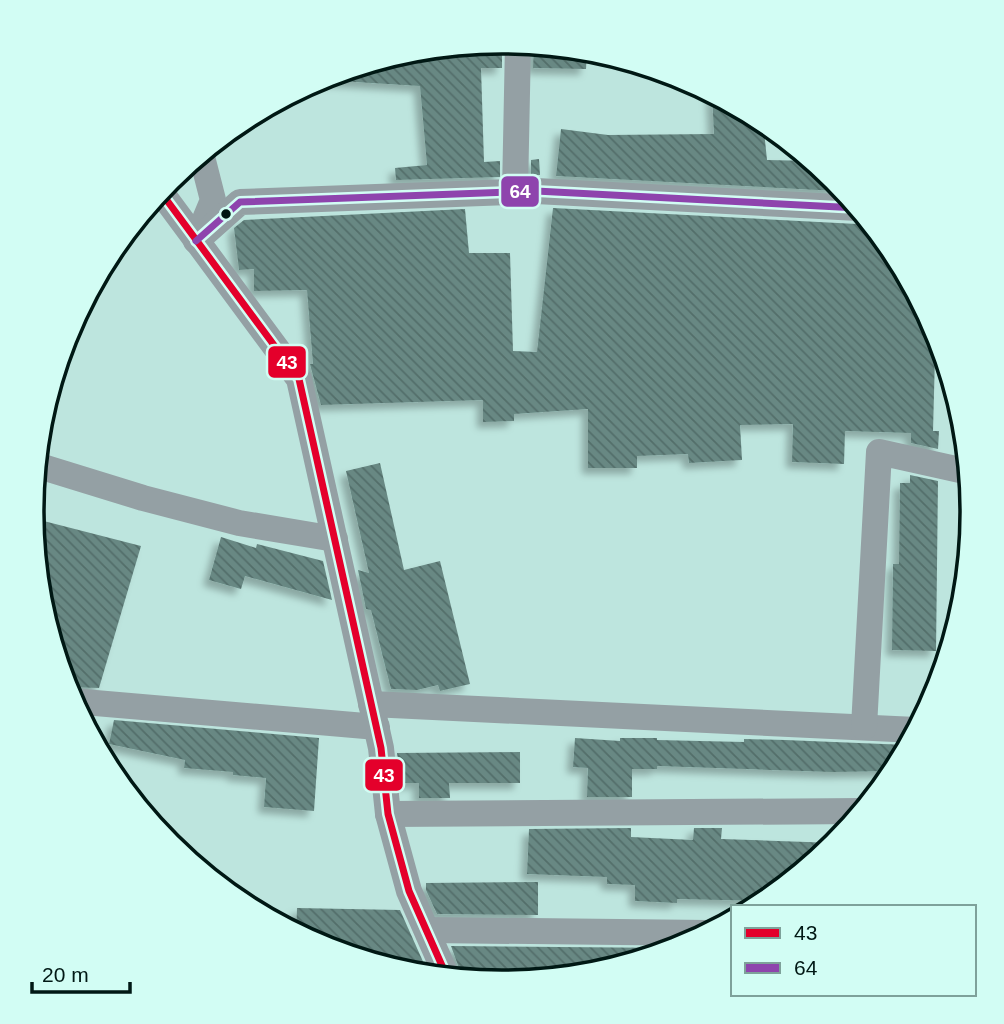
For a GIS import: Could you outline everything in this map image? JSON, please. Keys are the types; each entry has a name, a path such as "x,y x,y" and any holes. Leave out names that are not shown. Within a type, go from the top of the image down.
{"street":[{"path":"515,192 518,55"},
{"path":"196,241 213,200 204,164"},
{"path":"196,241 240,202 536,191 844,207"},
{"path":"167,200 299,379 381,748 388,814 409,891 442,966"},
{"path":"864,727 879,452 958,470"},
{"path":"46,468 143,498 239,523 334,539"},
{"path":"85,702 374,716 905,729"},
{"path":"388,814 849,811"},
{"path":"427,930 682,933"}],"building":[{"path":"502,54 502,68 481,68 484,162 500,161 500,177 396,180 395,168 427,165 420,86 346,81 383,69 413,63"},
{"path":"534,55 586,62 586,69 533,68"},
{"path":"713,105 765,136 767,160 796,161 828,191 556,176 561,129 608,135 714,134"},
{"path":"539,159 540,175 531,175 531,160"},
{"path":"553,208 858,224 899,283 935,362 933,431 939,431 938,449 911,443 911,433 845,431 844,464 792,462 793,424 740,425 742,460 689,463 688,454 637,456 637,468 588,468 588,409 514,414 514,421 483,422 483,400 321,405 310,364 313,364 307,290 254,291 254,269 239,270 234,228 244,220 465,209 469,253 510,253 513,351 537,352"},
{"path":"380,463 404,570 440,561 470,684 440,691 438,685 417,690 391,689 371,610 366,609 358,570 369,573 346,471"},
{"path":"910,475 938,481 936,651 892,650 893,564 899,564 900,483 910,483"},
{"path":"44,521 141,546 99,688 79,687 68,659 59,631 48,572"},
{"path":"221,537 256,548 257,544 323,561 332,600 245,576 241,589 209,580"},
{"path":"114,720 319,738 314,811 264,807 266,778 184,768 185,760 109,744"},
{"path":"575,738 744,742 744,739 897,745 880,771 657,766 657,769 632,769 632,797 587,797 588,768 573,767"},
{"path":"520,752 520,783 449,783 450,798 419,798 419,783 401,783 397,753"},
{"path":"631,828 631,837 693,840 694,828 722,828 721,839 819,842 781,876 745,901 677,899 677,903 635,901 635,885 607,884 607,877 527,874 529,829"},
{"path":"538,882 538,915 437,914 426,890 426,883"},
{"path":"297,908 400,910 424,963 355,946 296,922"},
{"path":"451,946 644,948 621,955 562,966 502,970 459,968"}],"transit line":[{"name":"64","path":"196,241 240,202 536,191 844,207"},
{"name":"43","path":"167,200 299,379 381,748 388,814 409,891 442,966"}]}
